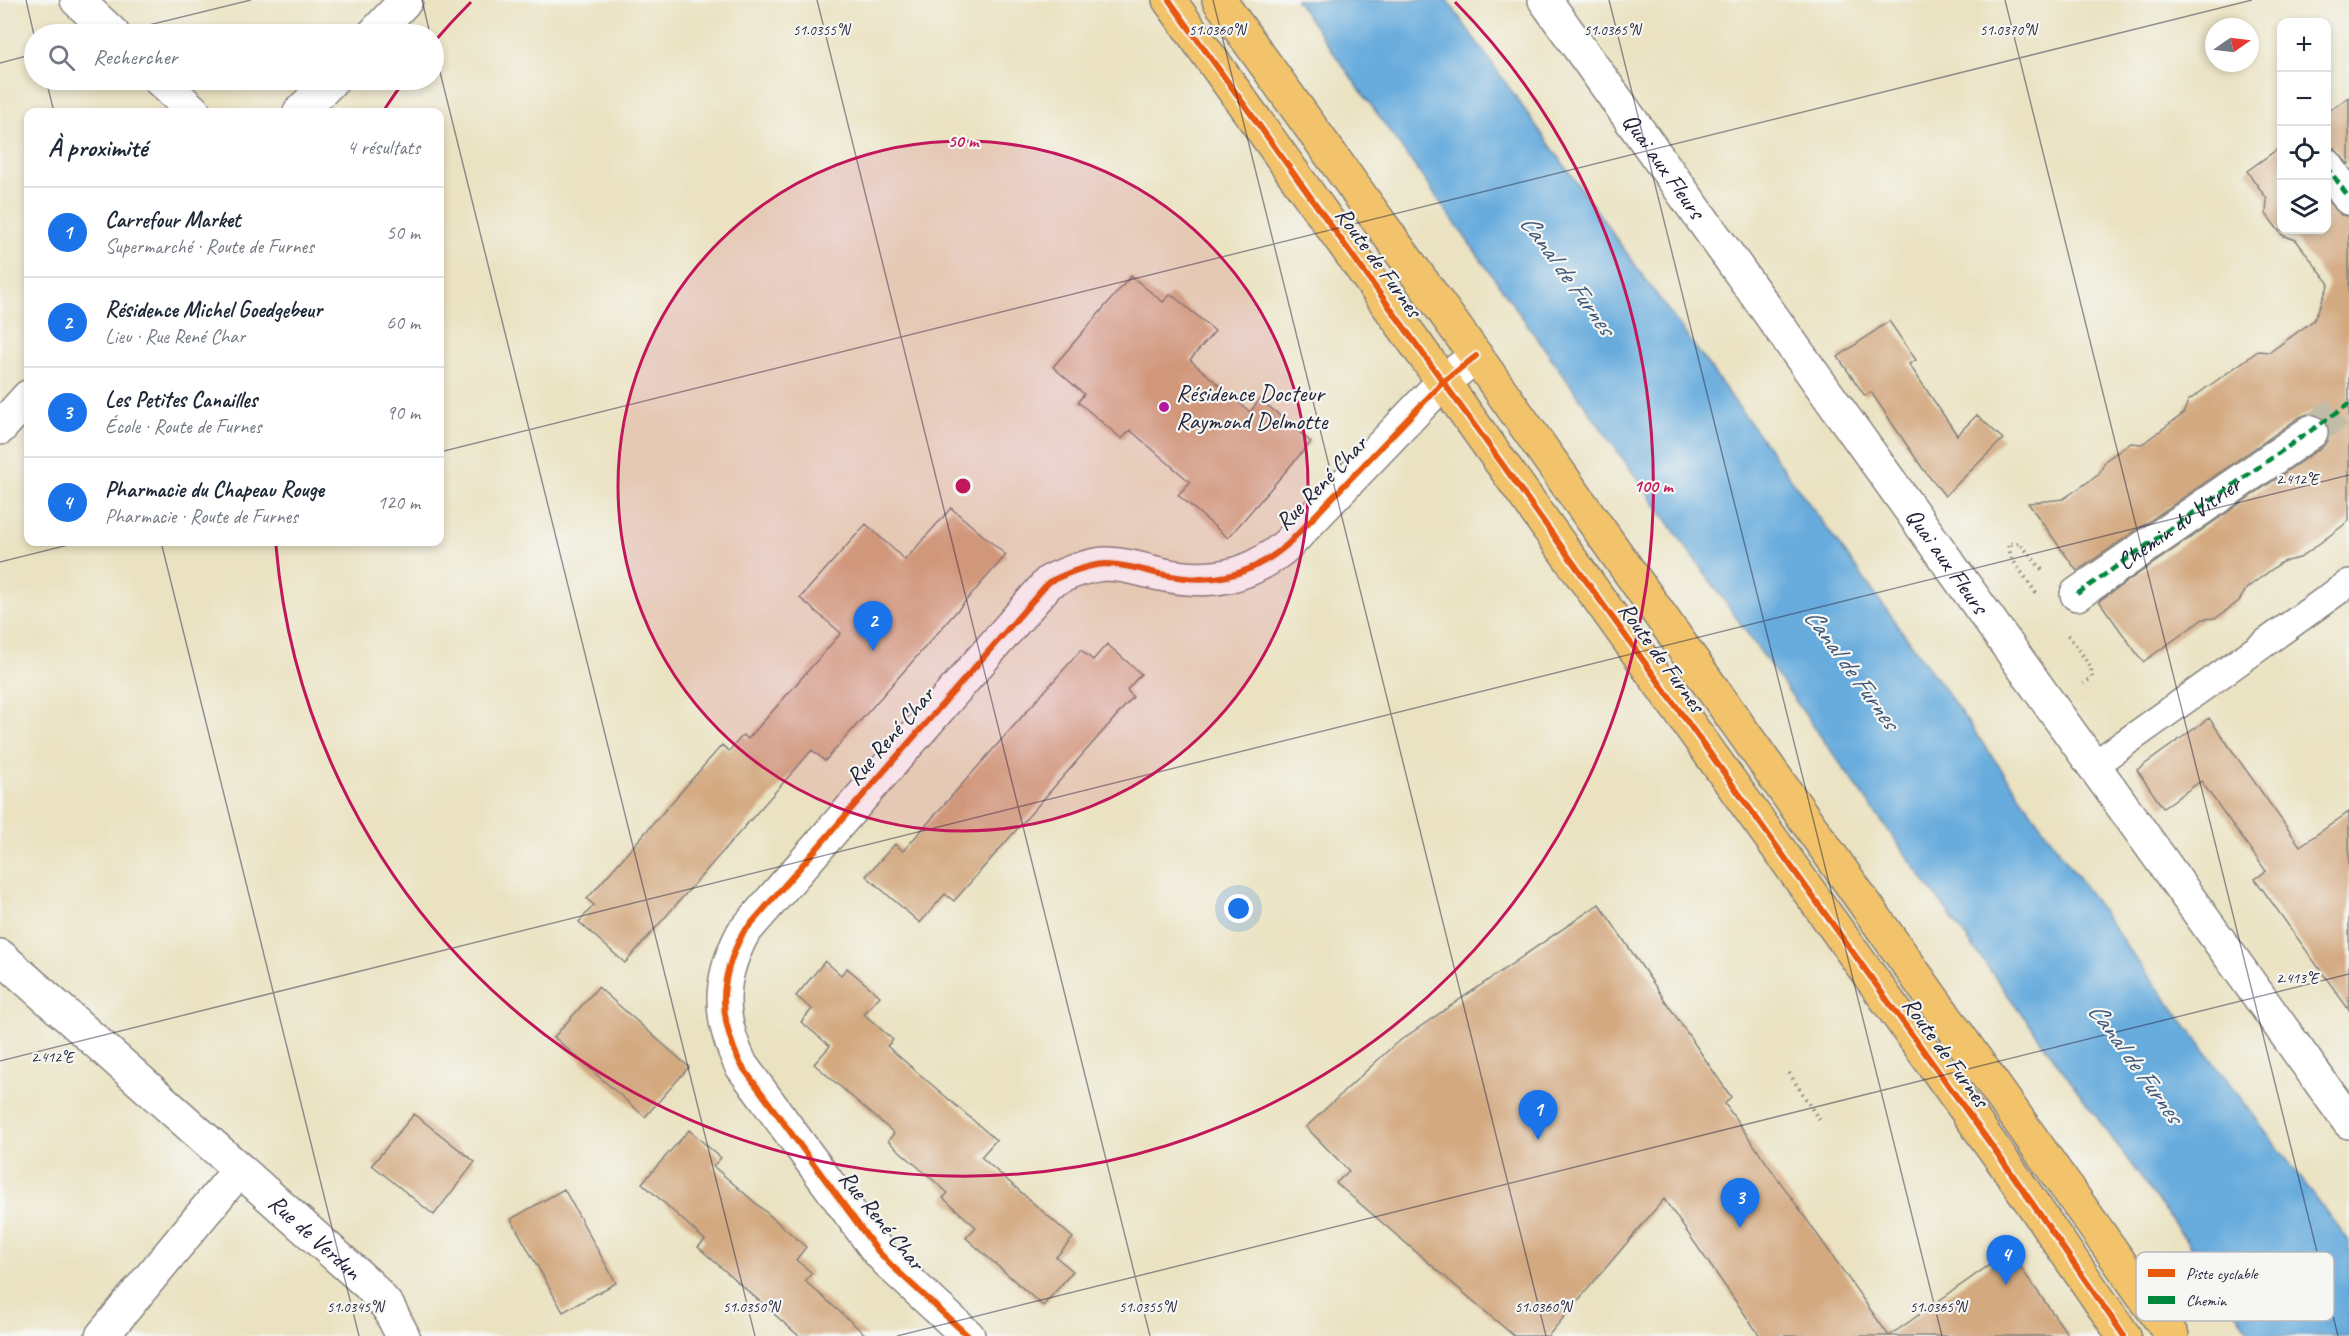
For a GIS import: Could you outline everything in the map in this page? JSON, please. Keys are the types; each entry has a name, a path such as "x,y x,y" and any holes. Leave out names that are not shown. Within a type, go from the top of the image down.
{"main road":[{"name":"Route de Furnes","path":"1169,0 2012,1174 2124,1336"},
{"name":"Route de Furnes","path":"1219,0 1476,356 2136,1285"},
{"name":"Route de Furnes","path":"2161,1321 2172,1336"}],"street":[{"path":"77,0 102,24"},
{"path":"383,24 406,0"},
{"name":"Quai aux Fleurs","path":"1545,0 2349,1122"},
{"path":"171,90 190,108"},
{"path":"304,108 322,90"},
{"path":"2331,172 2349,198"},
{"name":"Rue René Char","path":"968,1336 906,1280 877,1250 741,1065 731,1045 723,1008 727,969 734,950 743,933 1049,582 1076,570 1107,564 1194,580 1246,572 1261,566 1288,544 1443,382 1476,356"},
{"path":"0,410 24,396"},
{"path":"0,428 24,399"},
{"name":"Chemin du Vitrier","path":"2077,594 2311,432"},
{"name":"Rue de Verdun","path":"0,956 369,1285 388,1307 403,1336"},
{"path":"102,1336 239,1170"}],"lane":[{"path":"2094,765 2349,583"}],"path":[{"path":"1789,1073 1820,1121"}],"water":[{"name":"Canal de Furnes","path":"1296,0 1447,0 1638,269 1950,697 2136,959 2349,1242 2349,1336 2252,1336 2242,1321 2334,1321 2334,1252 2195,1252 1869,804"}],"building":[{"path":"2349,97 2349,164 2331,148 2331,110"},
{"path":"2277,150 2277,228 2266,214 2267,199 2247,171"},
{"path":"2331,204 2341,215 2349,216 2349,521 2300,558 2282,562 2247,588 2239,601 2216,618 2203,619 2143,662 2099,601 2322,447 2328,441 2330,431 2326,421 2320,415 2310,413 2300,417 2077,571 2028,503 2063,499 2098,475 2106,460 2131,443 2142,444 2183,414 2188,401 2258,351 2270,352 2314,320 2329,284 2296,240 2282,235 2331,234"},
{"name":"Résidence Docteur Raymond Delmotte","path":"1131,276 1163,302 1171,294 1215,331 1190,360 1250,412 1260,399 1311,442 1228,538 1178,495 1190,482 1130,430 1122,439 1078,402 1084,394 1053,367"},
{"path":"1889,321 1916,360 1909,364 1957,435 1977,415 2003,439 1945,496 1923,469 1871,392 1865,396 1838,357"},
{"path":"951,508 1006,555 825,761 812,750 625,963 579,922 594,905 587,899 722,745 729,751 743,735 748,739 841,633 800,598 866,524 905,560"},
{"path":"1107,644 1141,674 1127,690 1133,697 954,901 945,894 920,923 866,876 895,844 903,851 1081,650 1093,660"},
{"path":"2209,718 2300,846 2349,812 2349,1010 2255,879 2266,871 2201,781 2163,808 2137,770"},
{"path":"1599,904 1731,1097 1725,1104 1889,1336 1760,1336 1664,1199 1548,1336 1514,1336 1336,1183 1349,1171 1306,1127 1395,1044"},
{"path":"825,961 841,975 847,968 880,996 864,1014 893,1040 887,1046 996,1140 981,1157 1073,1238 1056,1257 1073,1271 1043,1306 966,1238 976,1227 943,1198 948,1193 888,1141 894,1133 814,1064 830,1046 801,1022 812,1009 796,996"},
{"path":"598,987 689,1067 645,1117 554,1037"},
{"path":"414,1114 475,1162 434,1215 372,1165"},
{"path":"689,1130 721,1158 713,1166 806,1247 796,1260 812,1273 805,1281 867,1336 799,1336 698,1247 705,1240 642,1183"},
{"path":"564,1189 616,1283 563,1312 511,1219"},
{"path":"2009,1251 2069,1336 1889,1336"}],"tunnel":[{"path":"2311,432 2349,404"}],"marked path":[{"path":"2331,172 2349,198"},
{"path":"2077,594 2349,404"}],"cycle path":[{"path":"1169,0 2012,1174 2124,1336"},
{"path":"968,1336 877,1250 741,1065 728,1031 724,999 729,967 743,933 1049,582 1077,570 1106,564 1196,579 1228,576 1259,565 1288,544 1443,382 1476,356"}],"place":[{"name":"Résidence Docteur Raymond Delmotte","path":"1164,407"},
{"name":"Résidence Michel Goedgebeur","path":"873,651"},
{"name":"Carrefour Market","path":"1538,1140"},
{"name":"Les Petites Canailles","path":"1740,1228"},
{"name":"Pharmacie du Chapeau Rouge","path":"2006,1285"}]}
